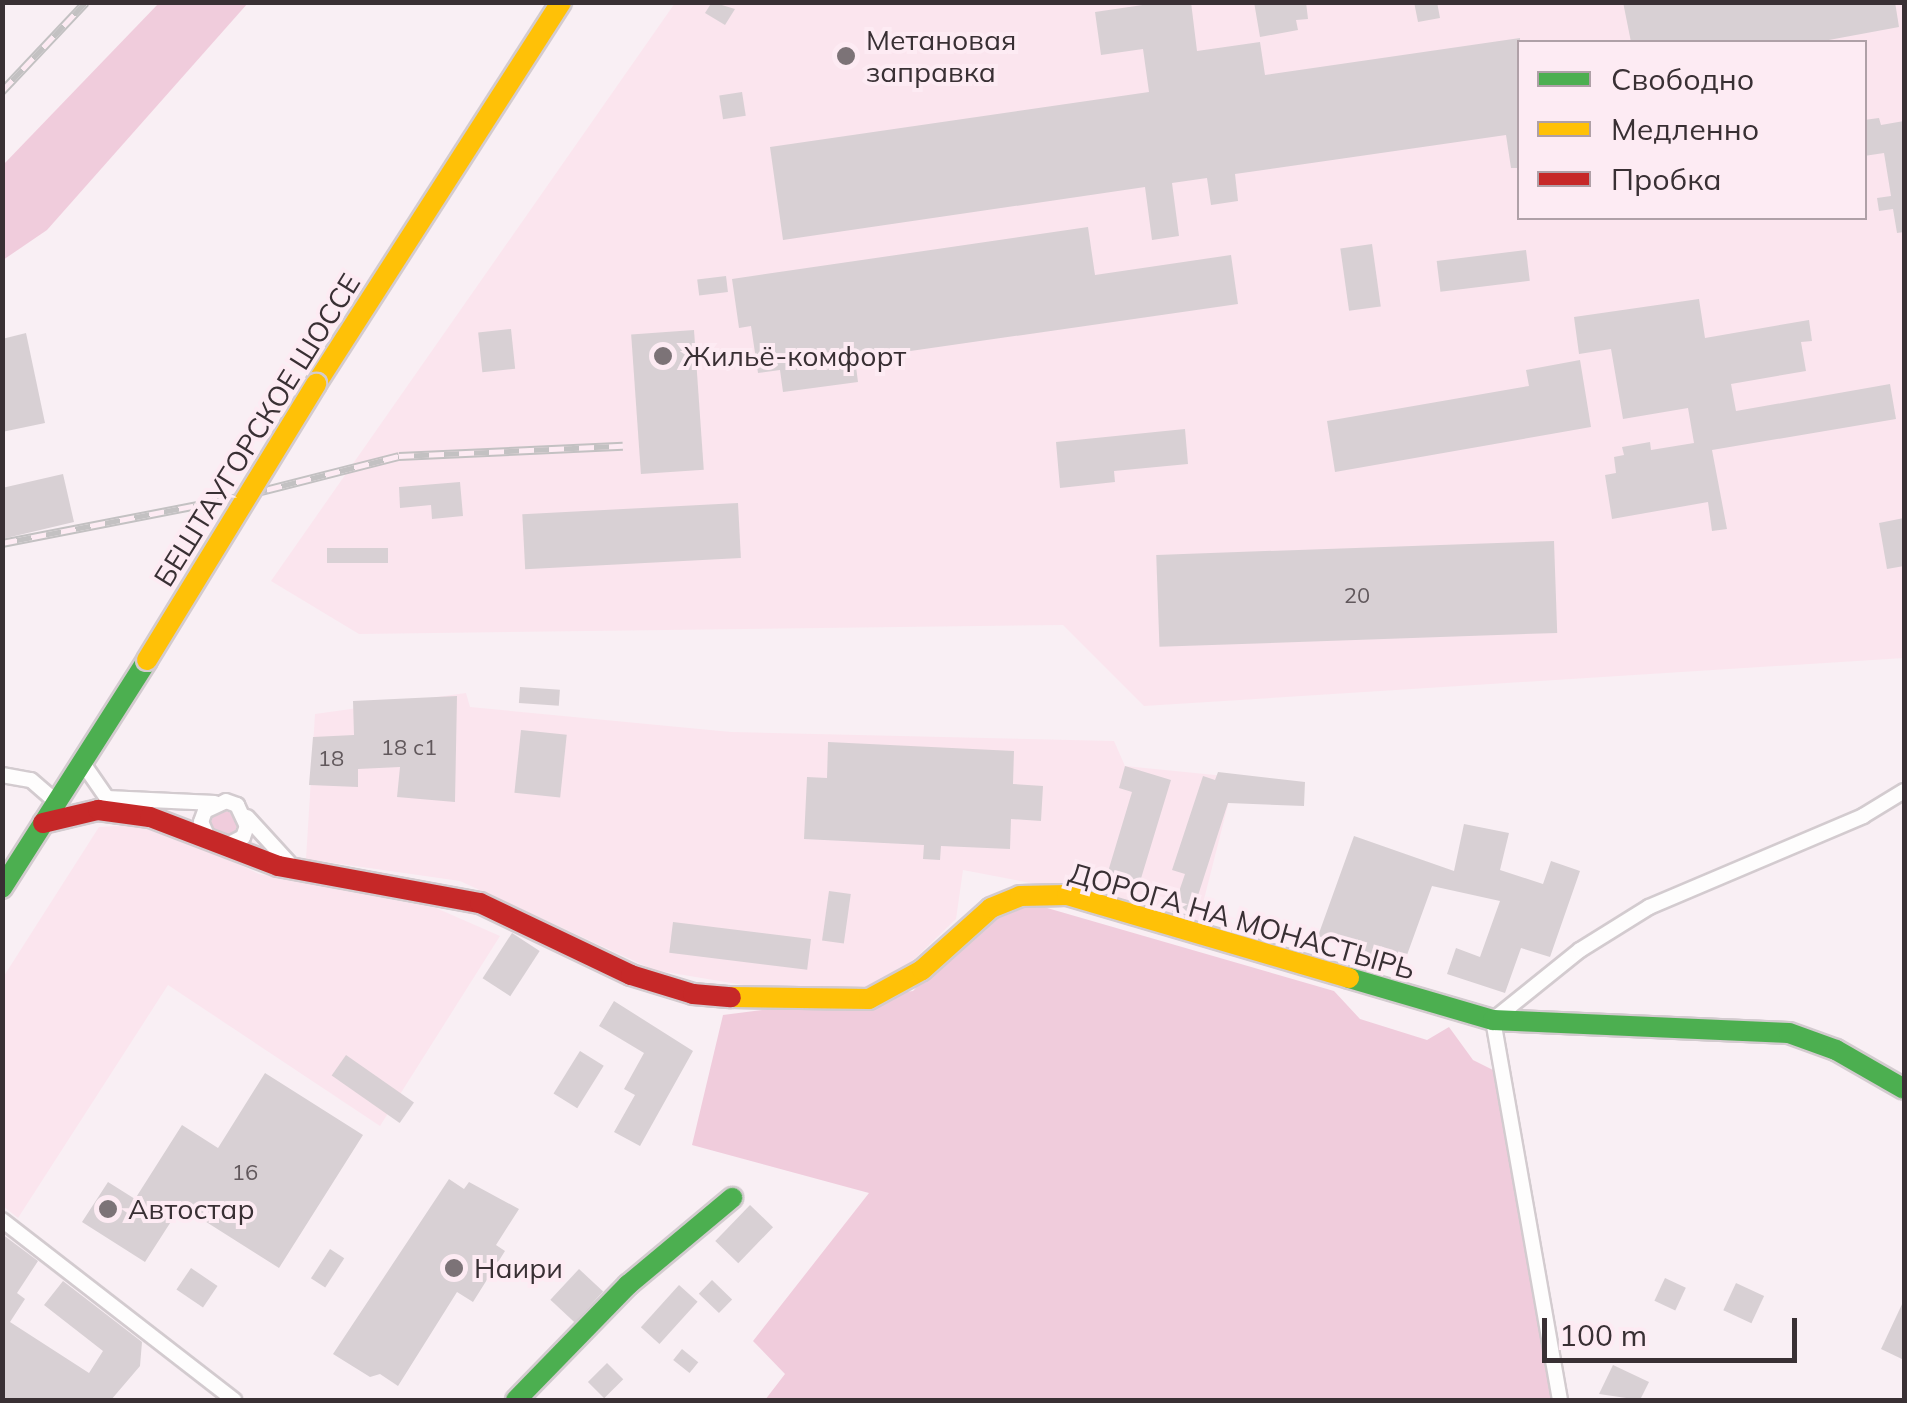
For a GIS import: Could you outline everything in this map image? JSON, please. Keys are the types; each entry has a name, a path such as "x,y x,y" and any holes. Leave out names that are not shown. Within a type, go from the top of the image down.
{"street":[{"name":"БЕШТАУГОРСКОЕ ШОССЕ","path":"2,888 316,384 562,2"},
{"path":"82,762 107,798 226,801 245,814 282,859 303,870"},
{"path":"2,775 31,780 56,802"},
{"path":"1560,1400 1493,1020 1580,950 1648,907 1863,816 1904,791"},
{"path":"214,803 201,822 216,845 242,837 245,814"},
{"name":"ДОРОГА НА МОНАСТЫРЬ","path":"43,823 98,810 150,816 216,845 303,870 480,903 631,975 739,1000 842,1004 870,999 922,970 991,908 1020,896 1068,895 1493,1020 1542,1028 1789,1033 1836,1050 1904,1089"},
{"path":"516,1400 628,1285 732,1198"},
{"path":"2,1220 234,1400"}],"shaded area":[{"path":"159,3 248,3 47,230 3,260 3,165"},
{"path":"675,3 1904,3 1904,658 1144,706 1063,625 359,634 271,581"},
{"path":"466,693 470,707 731,732 1114,741 1125,766 1235,777 1197,927 1093,895 963,870 956,919 905,968 870,988 808,996 654,970 460,881 306,859 315,714"},
{"path":"224,811 233,815 237,824 233,833 224,837 215,833 211,824 215,815"},
{"path":"152,824 259,874 436,908 500,936 380,1126 168,985 18,1218 3,1206 2,979 99,827"},
{"path":"999,894 1334,991 1360,1019 1427,1040 1449,1027 1473,1060 1499,1073 1556,1400 765,1400 785,1374 753,1341 869,1193 692,1145 723,1015 913,991"}],"building":[{"path":"712,2 735,9 725,25 705,13"},
{"path":"1191,2 1197,51 1260,42 1265,75 1520,38 1517,168 1511,168 1506,135 1235,174 1238,201 1211,205 1207,178 1172,183 1179,236 1152,240 1145,187 783,240 770,147 1149,92 1143,49 1101,55 1095,12"},
{"path":"1254,2 1306,2 1308,19 1296,20 1298,30 1260,37"},
{"path":"1414,2 1437,2 1440,18 1418,22"},
{"path":"1623,2 1895,2 1899,27 1829,40 1631,40"},
{"path":"742,92 746,116 723,119 719,96"},
{"path":"1879,118 1881,125 1904,121 1904,232 1897,233 1893,209 1879,211 1877,198 1891,196 1884,153 1867,156 1867,120"},
{"path":"1088,227 1095,275 1231,255 1238,304 855,359 858,382 783,392 780,370 758,373 751,326 739,328 732,279"},
{"path":"1372,244 1381,306 1349,311 1340,248"},
{"path":"1526,250 1530,281 1440,292 1437,261"},
{"path":"726,276 728,292 699,295 697,280"},
{"path":"1699,299 1705,338 1809,320 1812,341 1801,342 1806,371 1731,384 1736,411 1890,384 1896,419 1712,450 1727,529 1712,531 1708,502 1612,519 1605,475 1616,473 1614,457 1624,455 1622,447 1650,442 1651,450 1694,443 1688,408 1623,419 1611,349 1579,354 1574,317"},
{"path":"511,329 515,369 482,372 478,332"},
{"path":"694,330 704,470 641,474 631,334"},
{"path":"26,333 45,423 2,432 2,339"},
{"path":"1580,360 1591,427 1335,472 1327,421 1529,386 1526,370"},
{"path":"1185,429 1188,464 1114,471 1115,482 1060,488 1056,442"},
{"path":"63,474 74,522 2,539 2,488"},
{"path":"460,482 463,516 432,519 431,505 400,508 399,487"},
{"path":"738,503 741,558 525,569 522,514"},
{"path":"1904,518 1904,566 1887,569 1879,523"},
{"path":"1554,541 1557,633 1159,647 1156,555"},
{"path":"327,548 388,548 388,563 327,563"},
{"path":"520,687 560,690 559,706 519,703"},
{"path":"457,696 455,802 397,797 400,767 358,769 358,787 309,785 313,737 354,735 353,701"},
{"path":"521,730 567,735 560,797 514,793"},
{"path":"828,742 1014,751 1013,784 1043,786 1041,821 1011,819 1010,849 941,846 940,860 923,859 924,845 804,839 807,777 827,778"},
{"path":"1125,766 1171,780 1139,885 1107,875 1132,792 1119,788"},
{"path":"1218,772 1305,782 1304,806 1228,803 1191,917 1172,912 1185,874 1172,870 1203,776 1215,780"},
{"path":"1464,824 1509,833 1500,870 1543,884 1551,861 1580,871 1550,957 1521,948 1505,993 1447,974 1456,948 1480,957 1500,901 1432,886 1403,966 1318,936 1354,836 1454,871"},
{"path":"829,891 851,894 844,944 822,941"},
{"path":"673,922 811,939 807,970 669,953"},
{"path":"512,933 540,951 510,996 483,978"},
{"path":"614,1001 693,1051 640,1146 614,1132 635,1095 624,1089 644,1053 599,1026"},
{"path":"580,1051 604,1066 577,1108 554,1093"},
{"path":"346,1055 414,1103 400,1123 332,1075"},
{"path":"265,1073 363,1135 279,1268 181,1206 145,1262 82,1222 108,1182 135,1199 182,1125 218,1148"},
{"name":"Наири","path":"449,1179 464,1189 469,1182 519,1209 496,1245 505,1251 473,1302 457,1292 398,1386 380,1374 370,1377 333,1354"},
{"path":"750,1205 773,1227 738,1263 715,1241"},
{"path":"2,1234 38,1261 17,1293 25,1299 10,1322 89,1373 103,1351 44,1305 63,1281 142,1342 140,1366 111,1400 2,1400"},
{"path":"330,1249 344,1258 325,1288 311,1278"},
{"path":"191,1268 218,1286 203,1307 176,1290"},
{"path":"579,1269 603,1292 574,1322 550,1300"},
{"path":"1665,1278 1686,1288 1675,1310 1654,1301"},
{"path":"712,1280 732,1299 719,1313 699,1294"},
{"path":"1736,1283 1764,1296 1751,1323 1723,1310"},
{"path":"679,1285 698,1302 659,1344 641,1327"},
{"path":"1904,1300 1904,1360 1881,1349"},
{"path":"682,1349 698,1362 690,1373 673,1360"},
{"path":"607,1363 623,1379 604,1398 588,1382"},
{"path":"1613,1365 1649,1382 1640,1400 1599,1394"}],"railway":[{"path":"2,91 86,2"},
{"path":"2,543 238,497 399,456 623,446"}],"traffic: fast":[{"path":"2,888 147,660"},
{"path":"1349,978 1493,1020 1789,1033 1836,1050 1904,1089"},
{"path":"516,1400 628,1285 732,1198"}],"traffic: slow":[{"path":"316,384 561,2"},
{"path":"147,660 316,384"},
{"path":"731,997 869,999 922,970 991,908 1020,896 1067,895 1349,978"}],"traffic: jam":[{"path":"43,823 98,810 150,817 278,866 480,903 631,975 693,994 731,997"}],"place":[{"name":"Метановая заправка","path":"846,56"},
{"name":"Жильё-комфорт","path":"663,356"},
{"name":"Автостар","path":"108,1209"},
{"name":"Наири","path":"454,1268"}]}
